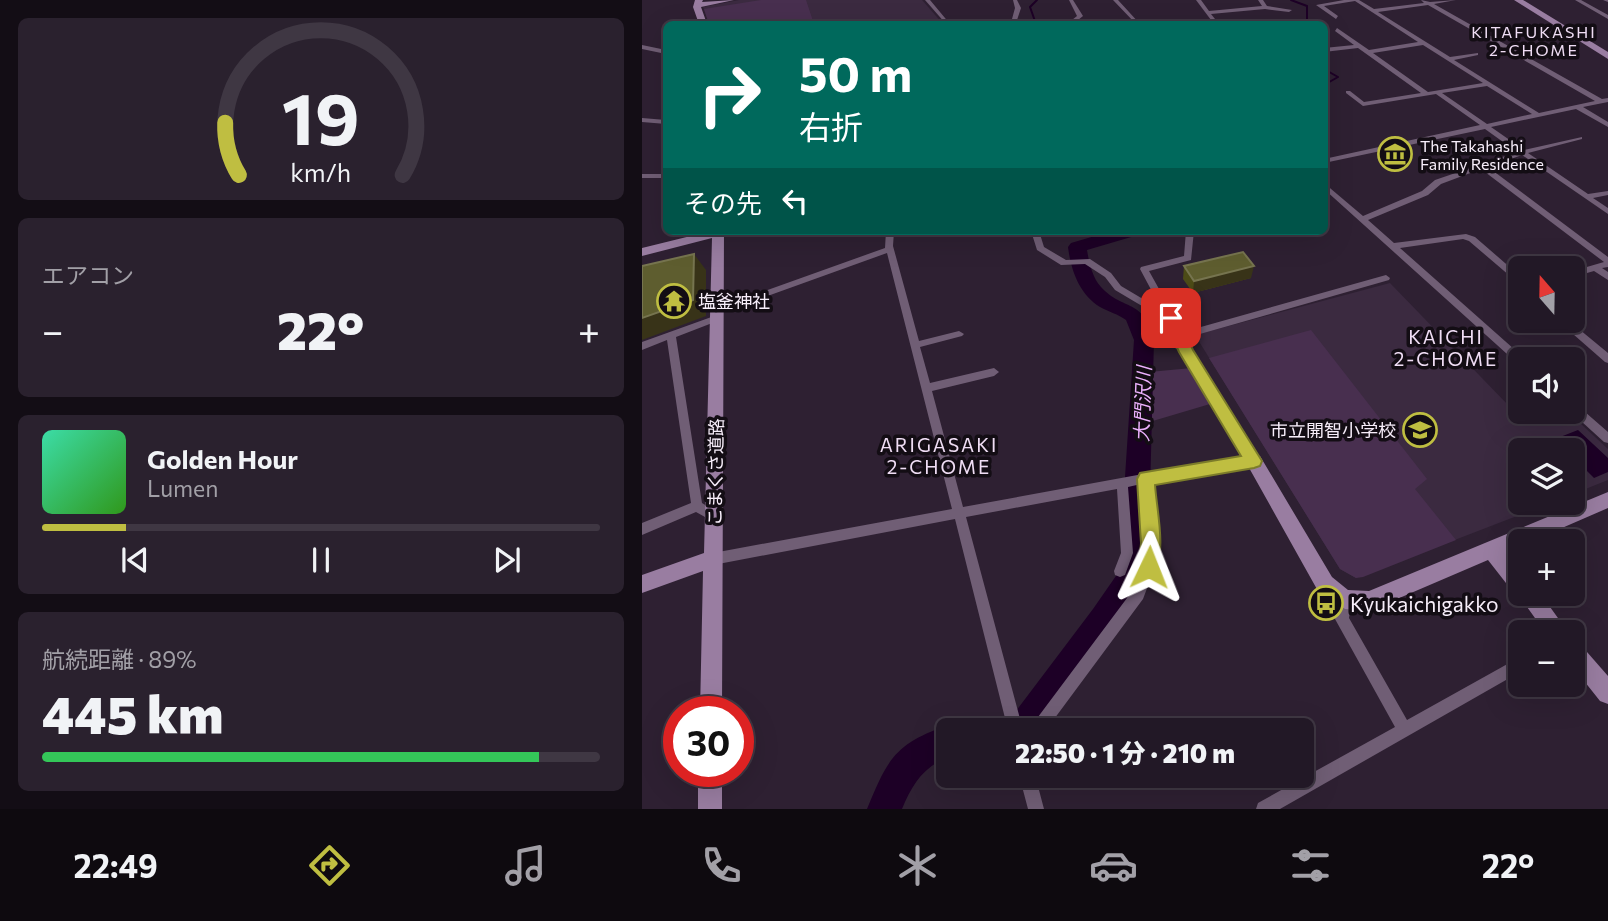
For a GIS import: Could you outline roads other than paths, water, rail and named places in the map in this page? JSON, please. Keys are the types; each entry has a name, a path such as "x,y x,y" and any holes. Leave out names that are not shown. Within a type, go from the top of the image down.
{"street":[{"path":"702,21 698,3 730,0"},
{"path":"927,0 945,21"},
{"path":"1012,21 1018,8 1015,0"},
{"path":"1071,0 1080,16 1074,21"},
{"path":"1115,0 1135,21"},
{"path":"1198,0 1214,21"},
{"path":"1260,0 1265,6"},
{"path":"1336,17 1319,5 1355,0 1537,115"},
{"path":"1372,10 1426,1 1454,0"},
{"path":"1518,0 1608,56"},
{"path":"1577,0 1608,17"},
{"path":"1426,1 1605,101"},
{"path":"1208,13 1265,6 1289,10"},
{"path":"1337,30 1427,94"},
{"path":"1367,52 1422,43"},
{"path":"1328,50 1358,46"},
{"path":"642,47 663,51"},
{"path":"1448,59 1476,54"},
{"path":"1348,92 1363,104 1486,84"},
{"path":"1437,92 1608,212"},
{"path":"1328,160 1605,101"},
{"path":"1578,107 1608,125"},
{"path":"642,120 663,122"},
{"path":"1363,219 1425,193 1438,182 1523,152 1581,138"},
{"path":"1482,166 1608,263 1585,271"},
{"path":"642,176 663,176"},
{"path":"1328,188 1508,349"},
{"path":"1587,197 1608,192"},
{"path":"642,252 709,235"},
{"name":"こまくさ道路","path":"711,696 717,315 721,235"},
{"path":"890,235 890,249 1012,718"},
{"path":"1036,235 1040,248 1054,258 1073,263 1087,261 1108,275 1118,288 1145,303 1166,339 1187,352"},
{"path":"1190,235 1188,258 1144,269 1187,352 1325,584 1345,599 1369,601 1608,500"},
{"path":"1394,246 1463,236 1472,239 1508,270"},
{"path":"642,346 671,337 717,315 890,249"},
{"path":"1596,268 1608,277"},
{"path":"1180,336 1386,278"},
{"path":"1577,333 1608,359"},
{"path":"916,345 959,334"},
{"path":"671,337 685,443 697,506 714,517"},
{"path":"927,388 994,372"},
{"path":"1585,419 1608,439"},
{"path":"642,584 713,559 1124,482 1254,461"},
{"path":"1046,718 1138,594 1149,567 1151,543 1144,479"},
{"path":"1120,571 1127,553 1124,482"},
{"path":"642,529 697,506"},
{"path":"1492,550 1508,570"},
{"path":"1345,599 1342,620 1404,728"},
{"path":"1537,606 1548,620"},
{"path":"1585,663 1603,680"},
{"path":"1264,809 1508,671"},
{"path":"710,787 710,809"},
{"path":"1030,788 1036,809"}],"waterway":[{"path":"1035,21 1030,7 1037,0"},
{"name":"大門沢川","path":"1291,0 1307,6 1307,21"},
{"name":"大門沢川","path":"1328,71 1338,77 1328,83"},
{"name":"大門沢川","path":"1030,718 1128,582 1138,557 1137,492 1144,340 1138,321 1133,315 1108,303 1095,293 1081,267 1077,247 1118,235"},
{"name":"大門沢川","path":"884,809 906,766 922,752 936,745"}],"place":[{"name":"The Takahashi Family Residence","path":"1395,154"},
{"name":"塩釜神社","path":"674,301"},
{"name":"市立開智小学校","path":"1420,430"},
{"name":"Kyukaichigakko","path":"1326,603"}],"district":[{"name":"KITAFUKASHI 2-CHOME","path":"1534,40"},
{"name":"KAICHI 2-CHOME","path":"1446,347"},
{"name":"ARIGASAKI 2-CHOME","path":"939,455"}]}
